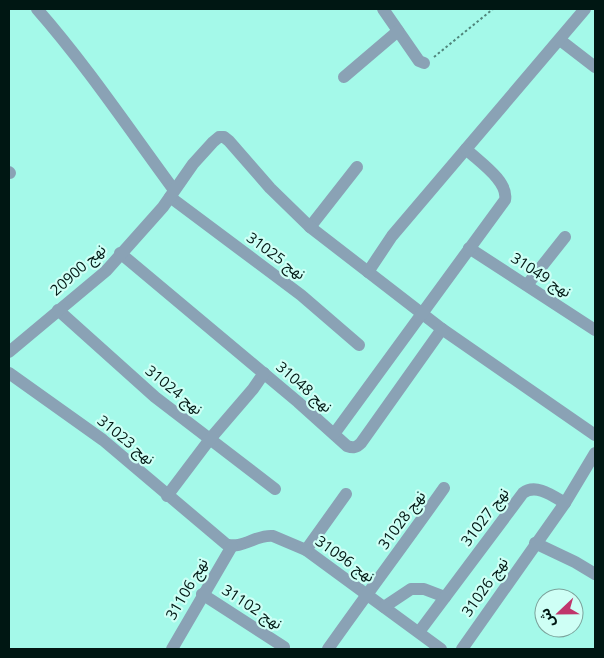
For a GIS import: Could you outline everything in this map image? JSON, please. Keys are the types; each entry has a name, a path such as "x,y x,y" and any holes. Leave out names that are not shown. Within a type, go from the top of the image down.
{"street":[{"name":"نهج 31025","path":"37,9 90,75 169,198 301,294 359,345"},
{"path":"383,9 419,61 424,63"},
{"path":"368,272 392,236 585,9"},
{"path":"344,77 398,31"},
{"path":"560,40 595,67"},
{"name":"نهج 20900","path":"9,352 106,271 169,198 193,164 219,137 224,137 229,141 270,188 310,227"},
{"path":"334,434 505,200 504,186 466,150"},
{"path":"357,167 310,227 422,315 595,435"},
{"path":"527,285 565,237"},
{"name":"نهج 31049","path":"469,248 595,330"},
{"name":"نهج 31048","path":"120,253 264,373 347,446 358,447 404,385 442,329"},
{"name":"نهج 31024","path":"58,310 155,397 275,489"},
{"name":"نهج 31023","path":"9,373 103,440 167,496 220,537 226,544 232,546"},
{"path":"167,496 210,439 239,406 264,373"},
{"path":"595,453 565,502 535,543 595,574"},
{"name":"نهج 31028","path":"328,649 444,488"},
{"name":"نهج 31027","path":"420,632 514,505 528,489 535,488 565,502"},
{"path":"306,550 346,494"},
{"name":"نهج 31096","path":"232,546 267,535 306,550 441,649"},
{"name":"نهج 31026","path":"462,649 535,543"},
{"name":"نهج 31106","path":"172,649 202,594 232,546"},
{"path":"384,606 411,589 424,589 445,597"},
{"name":"نهج 31102","path":"202,594 284,647"}],"path":[{"path":"424,63 493,9"}]}
